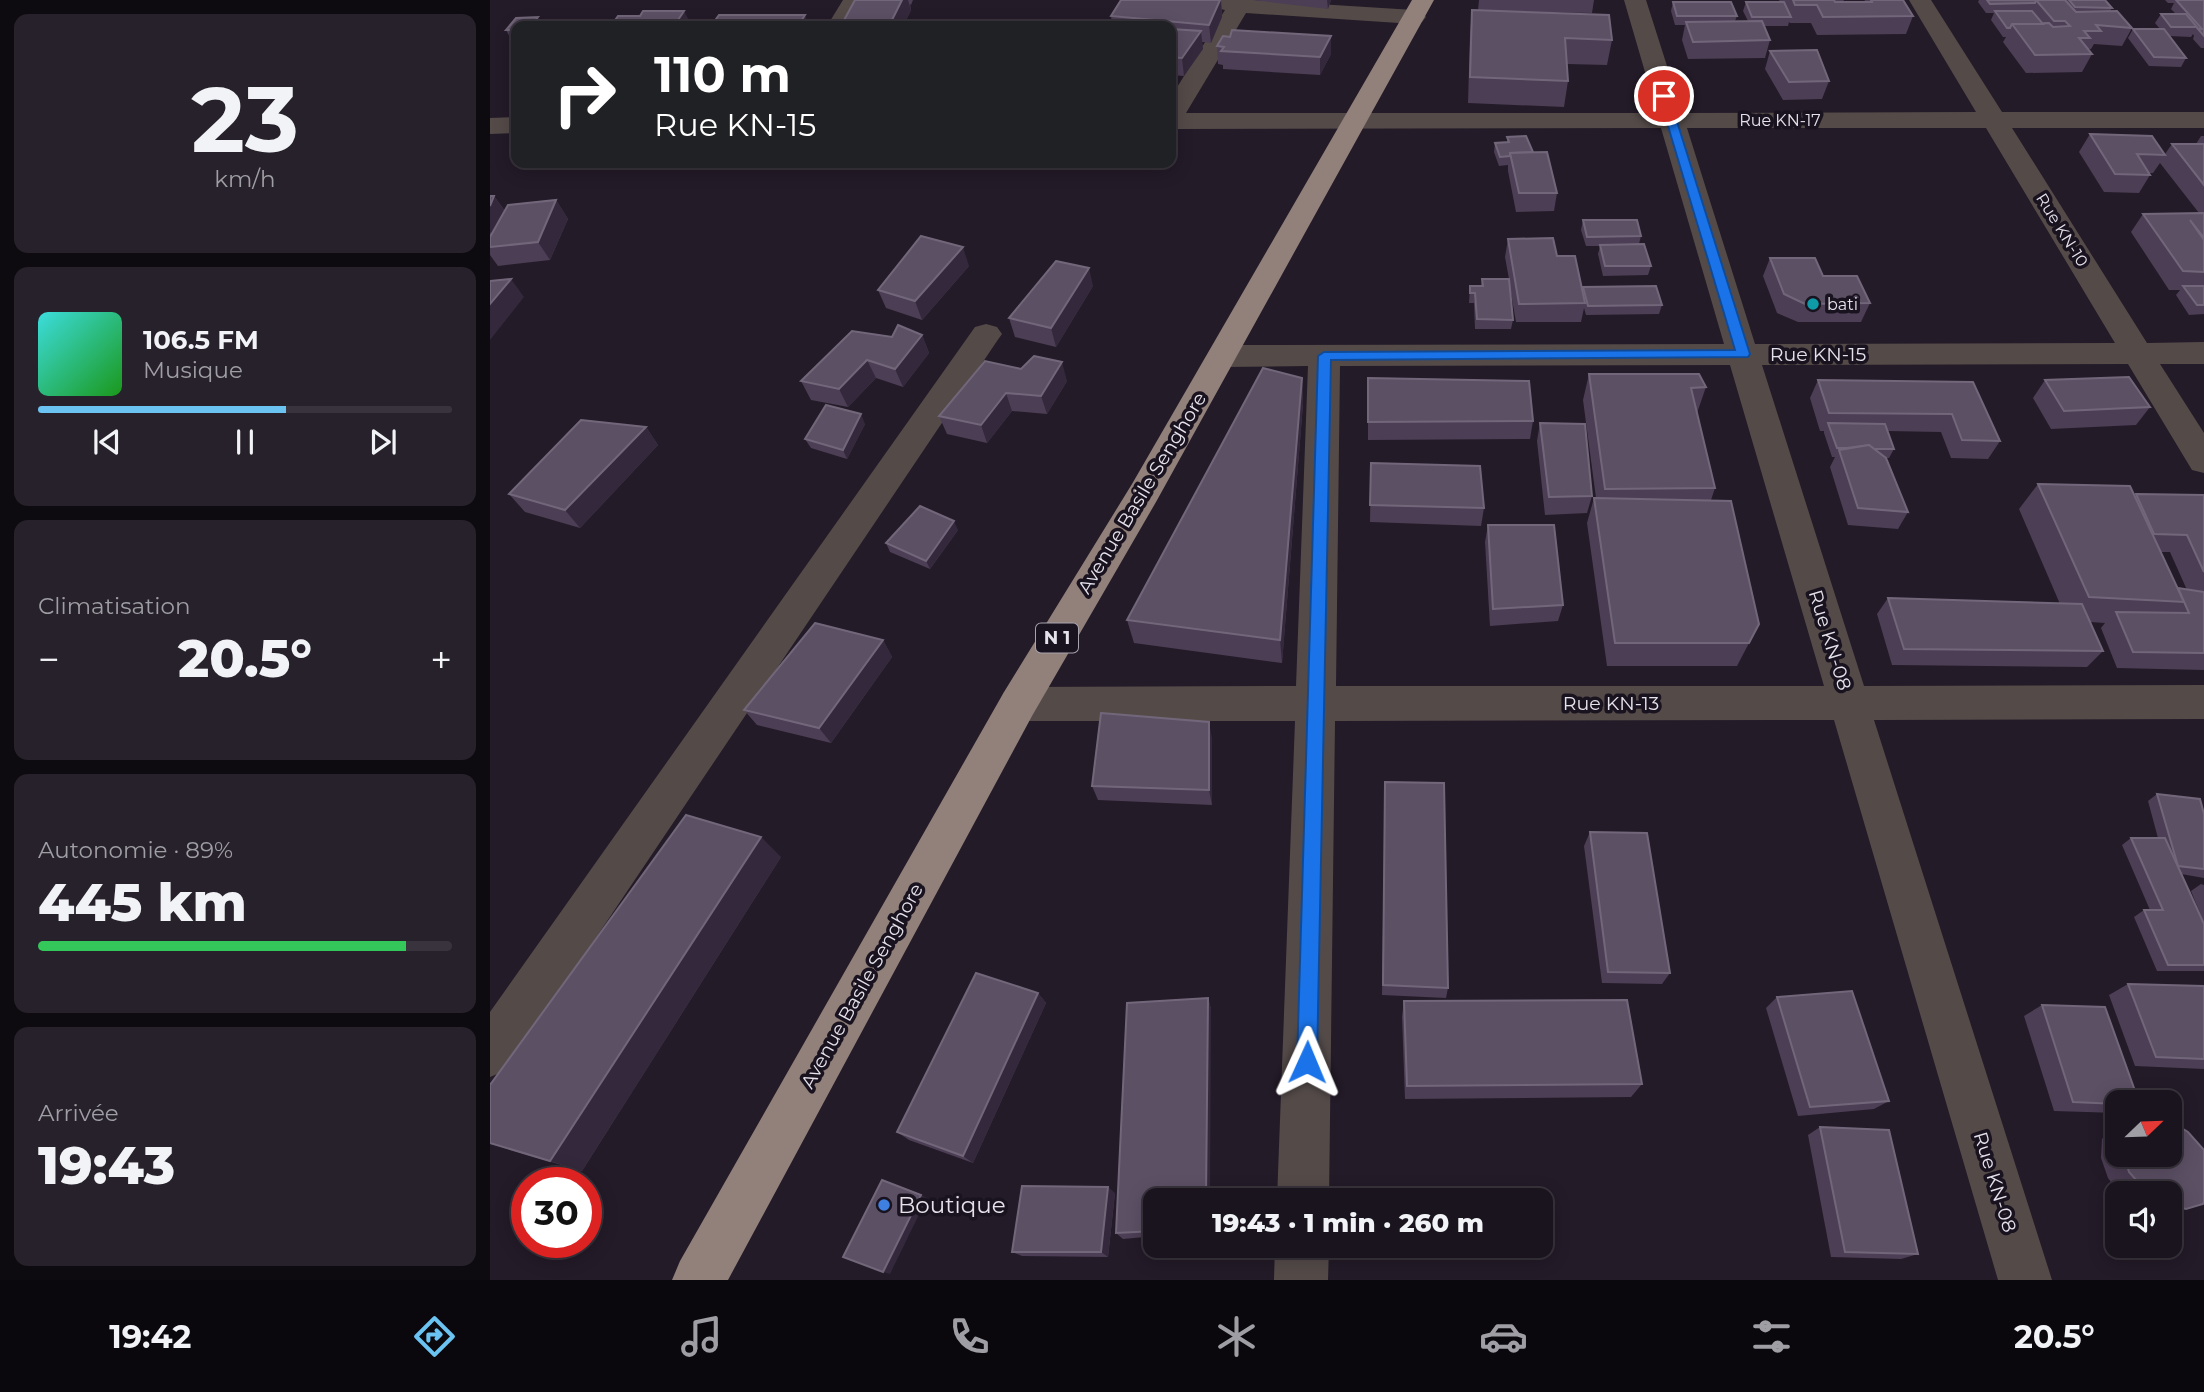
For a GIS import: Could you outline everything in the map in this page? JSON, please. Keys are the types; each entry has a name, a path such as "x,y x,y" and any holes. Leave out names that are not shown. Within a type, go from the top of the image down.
{"highway":[{"name":"Avenue Basile Senghore","path":"699,1280 1018,704 1223,356 1419,8"}],"street":[{"path":"842,21 854,0"},
{"path":"1211,0 1239,6 1419,8"},
{"name":"Rue KN-08","path":"1635,0 2025,1280"},
{"name":"Rue KN-10","path":"1920,0 2204,461"},
{"path":"1176,111 1239,6"},
{"name":"Rue KN-17","path":"1176,119 2204,120"},
{"path":"490,125 511,125"},
{"path":"490,1053 986,334"},
{"name":"Rue KN-15","path":"1223,356 2204,353"},
{"path":"1303,1188 1324,356"},
{"name":"Rue KN-13","path":"1018,704 2204,702"},
{"path":"1301,1280 1302,1258"}],"building":[{"path":"855,0 902,0 892,21 844,21"},
{"path":"1121,0 1220,0 1209,25 1111,16"},
{"path":"1793,0 1903,0 1913,16 1823,17 1817,5 1795,5"},
{"path":"1987,0 2036,0 2035,3 1990,4"},
{"path":"2036,0 2065,0 2076,12 2117,11 2132,28 2096,25 2101,31 2084,31 2090,38 2079,38 2092,54 2035,55 2012,24 2049,23 2053,27 2070,26 2065,21 2054,21"},
{"path":"2069,0 2105,0 2112,8 2075,7"},
{"path":"2176,0 2204,0 2204,36 2198,29 2202,29"},
{"path":"1673,2 1731,2 1737,16 1677,16"},
{"path":"1746,2 1784,2 1791,17 1752,17"},
{"path":"1472,10 1609,15 1612,40 1565,38 1568,81 1470,77"},
{"path":"643,11 684,11 677,21 614,21 618,16 640,16"},
{"path":"1995,11 2032,11 2043,24 2012,24 2007,28"},
{"path":"2161,14 2186,14 2197,27 2171,27"},
{"path":"719,15 805,15 801,21 715,21"},
{"path":"538,17 535,21 514,21 516,18"},
{"path":"1762,21 1770,40 1693,42 1686,22"},
{"path":"1176,29 1201,31 1182,58 1176,57"},
{"path":"2133,29 2164,29 2186,58 2154,57"},
{"path":"1232,30 1331,36 1320,57 1221,51 1224,47 1217,46 1223,36 1230,37"},
{"path":"1817,50 1829,81 1789,82 1770,51"},
{"path":"2090,134 2152,136 2165,155 2137,154 2150,175 2115,174"},
{"path":"1526,136 1533,152 1510,153 1510,156 1500,157 1495,143 1509,142 1507,137"},
{"path":"2172,144 2204,144 2204,185"},
{"path":"1547,152 1557,193 1519,193 1510,153"},
{"path":"556,200 538,242 490,247 490,237 508,205"},
{"path":"2204,213 2204,238 2190,220 2204,240 2204,272 2183,271 2143,214"},
{"path":"1583,220 1637,220 1641,236 1587,237"},
{"path":"921,236 963,247 915,301 878,290"},
{"path":"1553,238 1557,256 1575,256 1585,303 1519,304 1508,239"},
{"path":"1644,244 1651,266 1605,266 1600,245"},
{"path":"1770,258 1815,258 1823,276 1857,276 1870,303 1805,304 1784,294"},
{"path":"1056,261 1089,268 1051,328 1009,318"},
{"path":"511,279 490,304 490,281"},
{"path":"1482,279 1509,279 1513,320 1477,319 1475,293 1470,293 1470,286 1483,286"},
{"path":"1656,286 1662,305 1588,306 1583,287"},
{"path":"2183,286 2204,286 2204,305 2197,305"},
{"path":"898,325 922,335 895,369 867,360 839,389 801,381 852,331 892,337"},
{"path":"1034,356 1062,362 1041,396 1006,393 981,425 939,416 985,361 1021,369"},
{"path":"1263,368 1302,378 1280,640 1127,620"},
{"path":"1589,374 1699,374 1706,387 1691,388 1715,488 1605,489"},
{"path":"2129,377 2150,407 2064,411 2045,380"},
{"path":"1368,378 1529,381 1533,421 1368,422"},
{"path":"1818,380 1973,382 2000,441 1962,440 1952,414 1829,413"},
{"path":"826,405 861,414 843,450 805,439"},
{"path":"581,420 646,427 565,510 509,494"},
{"path":"1540,423 1585,424 1592,496 1549,497"},
{"path":"1828,423 1885,424 1894,449 1874,449 1869,445 1837,448"},
{"path":"1869,445 1886,458 1908,512 1858,508 1839,450"},
{"path":"1371,463 1480,466 1484,508 1370,505"},
{"path":"2038,484 2130,486 2184,602 2089,597"},
{"path":"2136,494 2204,495 2204,572 2187,535 2154,534"},
{"path":"1594,498 1731,501 1759,624 1749,643 1615,643"},
{"path":"920,506 954,521 926,561 886,543"},
{"path":"1488,525 1554,525 1563,605 1493,609"},
{"path":"2178,588 2204,592 2204,653 2133,652 2116,612 2189,613"},
{"path":"1888,598 2082,604 2103,651 1904,649"},
{"path":"815,623 883,640 819,728 744,710"},
{"path":"1101,713 1209,722 1209,790 1092,786"},
{"path":"1385,782 1444,783 1448,988 1383,985"},
{"path":"2157,794 2200,799 2204,814 2204,869 2178,866"},
{"path":"686,815 761,837 550,1161 490,1143 490,1085"},
{"path":"1590,832 1647,833 1670,973 1608,972"},
{"path":"2131,838 2165,838 2204,924 2204,965 2168,965 2144,910 2163,910"},
{"path":"976,973 1038,993 963,1156 897,1132"},
{"path":"2128,984 2204,986 2204,1059 2156,1057"},
{"path":"1852,991 1889,1101 1810,1107 1777,997"},
{"path":"1208,998 1206,1188 1143,1188 1143,1232 1116,1233 1127,1003"},
{"path":"1627,1000 1642,1084 1407,1086 1404,1001"},
{"path":"2042,1005 2105,1007 2135,1090 2105,1090 2105,1103 2073,1102"},
{"path":"1820,1127 1889,1130 1918,1254 1845,1252"},
{"path":"2182,1128 2204,1150 2204,1202 2182,1208 2182,1181 2137,1181 2128,1167 2182,1167"},
{"path":"882,1180 921,1195 883,1272 843,1257"},
{"path":"1022,1186 1108,1187 1101,1252 1012,1252"}],"place":[{"name":"bati","path":"1813,304"},
{"name":"Boutique","path":"884,1205"}],"route":[{"path":"1307,1062 1324,356 1743,354 1664,96"}]}
